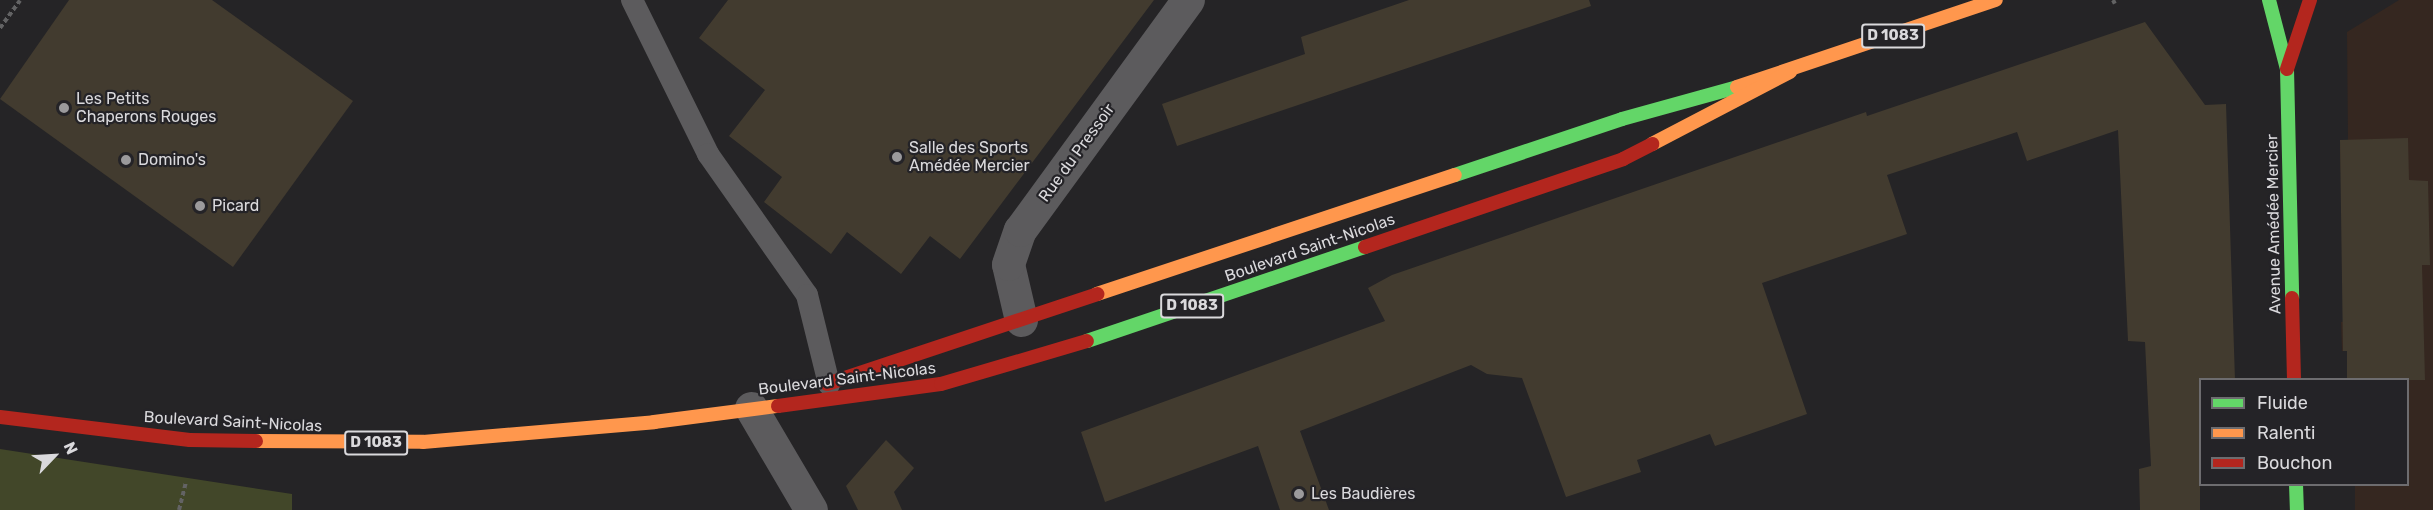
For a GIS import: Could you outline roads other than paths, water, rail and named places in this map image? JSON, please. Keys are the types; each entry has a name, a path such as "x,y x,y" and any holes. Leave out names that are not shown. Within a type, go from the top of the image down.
{"main road":[{"name":"Boulevard Saint-Nicolas","path":"751,408 1622,119 1790,72 1996,0"},
{"path":"2269,0 2288,69"},
{"path":"2288,69 2310,0"},
{"name":"Avenue Amédée Mercier","path":"2288,69 2294,378"},
{"name":"Boulevard Saint-Nicolas","path":"0,417 190,440 332,444 423,442 643,423 941,384 1023,363 1623,159 1790,72"},
{"path":"2296,486 2297,510"}],"street":[{"name":"Rue du Pressoir","path":"1021,320 1008,264 1020,230 1188,0"},
{"path":"751,408 811,510"}],"lane":[{"path":"632,0 708,154 807,295 829,384"}],"place":[{"name":"Les Petits Chaperons Rouges","path":"64,108"},
{"name":"Salle des Sports Amédée Mercier","path":"897,157"},
{"name":"Domino's","path":"126,160"},
{"name":"Picard","path":"200,206"},
{"name":"Les Baudières","path":"1299,494"}]}
